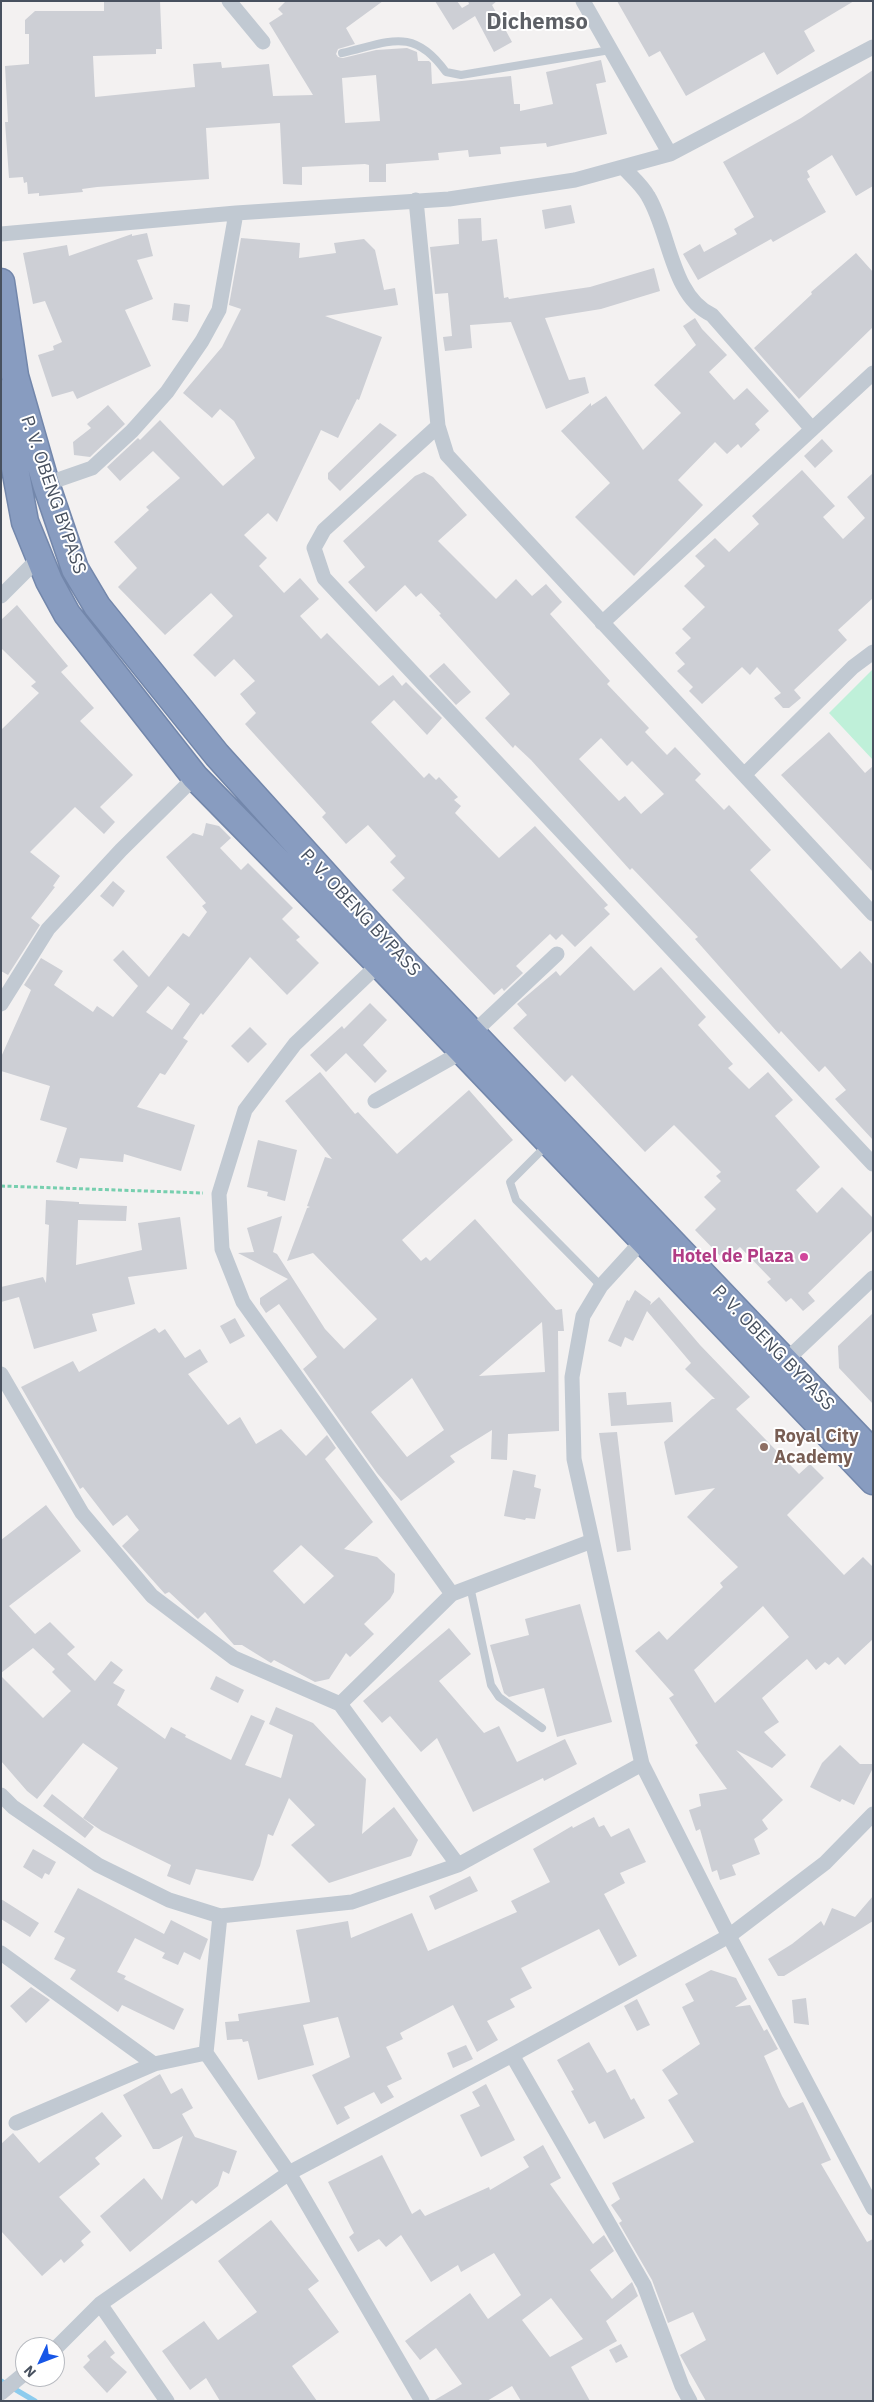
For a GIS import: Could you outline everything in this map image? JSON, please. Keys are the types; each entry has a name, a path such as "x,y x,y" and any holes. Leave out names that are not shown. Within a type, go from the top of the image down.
{"highway":[{"name":"P. V. OBENG BYPASS","path":"1,282 15,376 46,484 75,568 97,606 217,755 393,950 549,1142 643,1240 778,1368 873,1453"},
{"name":"P. V. OBENG BYPASS","path":"1,393 25,522 38,558 67,614 195,777 378,964 468,1042 778,1368 873,1481"}],"street":[{"path":"229,1 263,42"},
{"path":"583,1 670,154"},
{"path":"1,234 236,213 449,199 575,180 670,154 873,47"},
{"path":"623,167 648,196 686,293 701,310 712,315 812,429"},
{"path":"416,200 438,426 447,455 873,914"},
{"path":"46,484 92,468 132,431 167,392 202,341 218,310 236,213"},
{"path":"602,623 873,373"},
{"path":"438,426 324,530 314,548 324,578 873,1164"},
{"path":"1,596 38,558"},
{"path":"744,775 853,667 873,652"},
{"path":"1,1004 48,929 121,850 195,777"},
{"path":"375,1101 468,1042 557,954"},
{"path":"378,964 295,1044 244,1110 219,1194 222,1250 243,1302 452,1594"},
{"path":"643,1240 601,1286 584,1316 572,1376 574,1459 642,1764 729,1936 873,2208"},
{"path":"778,1368 873,1278"},
{"path":"1,1374 82,1514 152,1596 234,1658 340,1704 458,1864"},
{"path":"340,1704 452,1594 592,1541"},
{"path":"1,1795 13,1807 98,1865 169,1900 220,1916 352,1902 458,1864 642,1764"},
{"path":"65,2339 100,2304 289,2173 512,2055 729,1936 826,1863 873,1814"},
{"path":"220,1916 206,2053 289,2173 422,2401"},
{"path":"1,1953 154,2064"},
{"path":"16,2122 154,2064 206,2053"},
{"path":"512,2055 644,2285 682,2386 690,2401"},
{"path":"100,2304 167,2401"},
{"path":"1,2392 15,2381"}],"lane":[{"path":"342,53 392,41 415,43 434,56 446,72 462,75 610,50"},
{"path":"549,1142 510,1182 516,1200 601,1286"},
{"path":"470,1586 491,1685 499,1697 542,1728"}],"path":[{"path":"1,1186 219,1194"}],"green space":[{"path":"873,669 873,760 829,713"}],"building":[{"path":"104,1 160,1 162,49 156,49 156,54 93,56 95,97 195,87 193,64 221,62 222,68 269,64 273,96 313,95 269,23 283,14 278,9 286,1 383,1 346,28 355,44 338,49 336,54 338,57 343,58 376,50 407,48 417,52 418,61 429,61 431,63 432,84 511,76 514,104 520,104 520,111 553,104 546,72 601,60 606,82 596,84 607,134 547,147 546,143 500,147 501,154 469,157 468,150 438,153 439,160 386,164 386,182 369,182 369,165 365,164 302,167 302,185 283,184 280,123 206,128 209,179 97,187 82,189 83,192 39,196 39,193 28,194 27,182 24,183 23,177 9,178 5,122 8,122 5,66 29,64 29,34 25,34 25,20 35,11 104,11","holes":["376,75 380,121 345,123 342,78"]},
{"path":"435,1 457,1 462,8 469,4 468,1 497,1 492,5 512,42 494,52 475,16 453,30"},
{"path":"617,1 854,1 804,31 815,51 777,75 764,52 686,96 660,51 649,57"},
{"path":"873,70 873,186 856,196 832,155 807,171 810,177 807,179 826,212 773,242 771,239 698,280 683,254 700,244 704,252 737,234 734,229 754,217 723,162 801,118"},
{"path":"571,205 575,223 545,229 542,210"},
{"path":"481,218 482,241 497,239 504,298 508,297 509,299 590,287 654,268 660,291 601,309 545,318 569,380 585,377 589,393 546,409 511,322 470,325 472,348 445,351 443,337 452,336 448,293 435,294 430,247 459,244 458,219"},
{"path":"147,233 153,256 137,260 153,299 125,310 151,366 77,399 73,391 52,397 38,355 54,350 53,346 62,342 45,301 33,304 23,253 67,245 69,256 132,234 132,236"},
{"path":"241,238 300,243 299,258 336,253 334,243 364,239 375,250 384,290 395,288 398,305 325,316 382,337 359,400 357,399 338,438 321,430 277,522 268,513 244,535 267,558 259,566 284,593 300,578 319,599 300,616 321,639 327,633 379,686 393,675 402,686 406,682 442,718 427,735 394,700 371,722 424,778 429,773 436,780 439,777 458,797 454,800 461,806 455,813 499,858 535,826 608,905 604,908 610,914 575,947 562,934 556,940 550,934 516,966 523,973 504,991 502,988 494,995 392,890 405,878 390,862 396,856 368,825 346,844 322,817 326,813 245,724 256,713 240,694 255,681 234,659 215,677 193,655 233,616 211,593 165,635 118,587 137,568 114,542 149,510 146,507 180,478 153,451 120,481 107,467 138,438 140,440 160,420 223,486 255,458 234,421 220,409 212,418 183,393 222,347 241,309 229,305"},
{"path":"856,253 873,272 873,327 799,399 754,348 812,294 811,292"},
{"path":"174,303 190,305 188,322 172,320"},
{"path":"695,318 702,329 727,355 709,372 734,400 747,388 769,411 755,424 760,430 741,448 738,444 727,454 715,442 678,480 703,505 634,576 575,517 610,483 561,431 591,403 591,406 606,396 643,450 681,413 654,385 696,345 683,326"},
{"path":"108,405 125,424 90,457 74,455 73,442 91,428 87,424"},
{"path":"380,423 397,435 340,491 328,479 328,473"},
{"path":"822,439 833,451 815,468 804,456"},
{"path":"802,470 835,506 823,517 843,539 865,518 847,497 873,473 873,598 838,630 847,640 794,690 801,698 789,708 783,708 774,698 781,693 757,667 750,675 742,667 702,704 689,691 693,687 677,671 685,664 675,653 691,638 682,629 705,607 684,586 705,566 695,556 715,538 729,552 759,524 752,516"},
{"path":"424,472 433,477 467,515 438,541 496,599 516,579 532,596 546,584 562,602 550,614 610,681 607,684 649,728 645,732 667,755 675,747 701,774 695,780 724,810 729,805 771,850 750,870 841,969 860,951 873,965 873,1140 835,1099 846,1090 825,1066 819,1072 781,1031 779,1034 695,939 698,937 632,868 630,870 531,760 515,745 513,748 485,718 510,694 439,615 441,614 421,593 416,597 405,585 376,612 348,582 365,567 343,541 415,476","holes":["601,738 627,766 632,761 664,794 641,814 625,796 619,801 579,759"]},
{"path":"17,605 68,666 61,672 94,708 80,721 133,775 100,807 115,822 104,834 75,807 30,852 60,876 53,886 55,887 31,918 40,925 8,975 1,971 1,730 39,693 31,686 36,682 1,648 1,620"},
{"path":"444,663 471,692 456,705 429,676"},
{"path":"829,732 865,773 873,766 873,872 781,775"},
{"path":"206,823 219,826 231,838 220,848 241,870 248,863 293,908 282,919 300,937 296,940 319,963 287,995 250,957 203,1015 201,1013 183,1038 188,1041 165,1075 160,1073 137,1107 195,1125 181,1171 124,1154 123,1162 80,1158 77,1169 56,1162 67,1128 40,1120 50,1086 1,1071 1,1057 31,990 24,985 41,958 63,971 54,985 93,1012 97,1006 113,1017 138,986 113,960 123,950 149,977 183,933 189,937 207,912 202,906 206,903 166,857 193,833 203,836","holes":["168,986 190,1004 172,1030 146,1012"]},
{"path":"113,881 125,891 113,907 100,896"},
{"path":"591,946 634,991 661,967 706,1017 698,1025 733,1064 728,1068 749,1089 768,1072 793,1100 775,1116 820,1167 796,1190 817,1213 842,1187 873,1218 873,1230 808,1293 815,1301 803,1311 791,1298 786,1302 767,1282 771,1279 740,1247 725,1261 695,1230 716,1209 704,1197 721,1181 716,1176 721,1172 674,1125 645,1152 572,1075 565,1082 513,1028 527,1015 517,1004 556,971 560,976"},
{"path":"370,1003 387,1020 363,1045 387,1071 375,1083 346,1053 326,1072 310,1055 342,1026 344,1029"},
{"path":"250,1027 267,1044 248,1063 231,1046"},
{"path":"320,1072 355,1114 358,1112 397,1154 469,1090 513,1140 402,1240 421,1261 426,1257 430,1261 475,1219 556,1310 562,1309 564,1331 558,1331 559,1431 508,1434 507,1460 491,1459 492,1430 450,1456 455,1462 401,1501 377,1473 303,1369 317,1357 279,1304 266,1313 260,1304 260,1298 288,1279 238,1253 254,1252 247,1228 282,1216 273,1252 277,1254 325,1329 344,1349 377,1319 313,1253 287,1261 307,1208 310,1207 307,1206 325,1157 332,1159 285,1101","holes":["542,1322 545,1372 479,1376","412,1378 444,1430 407,1457 371,1412"]},
{"path":"258,1140 297,1150 285,1201 267,1196 268,1192 247,1187"},
{"path":"46,1200 79,1202 79,1204 127,1206 126,1221 78,1220 76,1265 142,1250 138,1223 180,1217 187,1269 128,1277 135,1304 92,1314 97,1331 34,1349 19,1297 1,1302 1,1287 43,1277 46,1283 49,1225 45,1224"},
{"path":"635,1290 651,1302 650,1305 659,1297 700,1345 750,1397 736,1409 799,1474 810,1464 824,1478 787,1515 844,1575 863,1557 873,1567 873,1639 845,1665 838,1657 829,1665 825,1662 816,1670 807,1659 762,1698 779,1722 764,1732 786,1755 772,1768 736,1750 783,1800 762,1820 768,1829 754,1839 760,1854 732,1865 736,1875 720,1880 717,1870 712,1872 700,1829 696,1831 689,1810 701,1806 699,1794 727,1789 695,1745 698,1743 669,1698 674,1695 635,1651 659,1631 667,1640 723,1587 720,1583 738,1567 687,1517 715,1488 675,1495 664,1442 712,1399 715,1399 685,1369 691,1363 647,1311 633,1341 625,1337 621,1347 608,1341 627,1300 629,1301","holes":["763,1606 789,1637 715,1703 694,1670"]},
{"path":"873,1313 873,1404 839,1368 838,1346"},
{"path":"235,1318 245,1336 230,1344 220,1326"},
{"path":"155,1328 159,1333 165,1329 185,1358 200,1349 208,1362 188,1374 228,1425 240,1417 256,1444 281,1429 306,1456 327,1435 336,1448 325,1459 373,1522 344,1549 377,1557 395,1574 394,1592 390,1599 364,1624 374,1634 350,1657 346,1653 329,1679 315,1682 274,1660 271,1663 242,1645 234,1645 205,1612 198,1619 169,1592 165,1594 122,1546 139,1530 127,1515 113,1526 83,1487 80,1489 21,1387 73,1361 79,1372","holes":["301,1545 334,1576 304,1604 273,1571"]},
{"path":"626,1392 627,1405 671,1402 673,1422 611,1426 608,1393"},
{"path":"617,1432 631,1550 617,1552 599,1433"},
{"path":"513,1470 536,1475 534,1487 541,1489 535,1519 526,1518 525,1520 504,1516"},
{"path":"46,1505 81,1551 9,1606 35,1634 50,1622 75,1647 67,1654 95,1681 111,1661 123,1670 113,1683 125,1690 117,1705 165,1739 171,1727 186,1735 185,1737 231,1760 251,1715 265,1721 245,1765 281,1778 293,1735 269,1724 276,1707 313,1723 366,1779 362,1834 394,1807 418,1840 411,1856 329,1883 291,1845 315,1825 289,1798 273,1836 268,1834 260,1866 253,1881 196,1869 190,1885 167,1876 171,1865 102,1831 83,1818 118,1768 83,1743 37,1799 27,1791 1,1761 1,1676 43,1718 71,1691 52,1672 55,1669 33,1648 1,1673 1,1540"},
{"path":"580,1604 612,1722 557,1737 544,1688 509,1697 504,1693 490,1645 529,1635 525,1619"},
{"path":"449,1628 471,1654 439,1681 484,1733 499,1726 517,1762 565,1739 577,1764 544,1781 543,1778 473,1812 437,1738 421,1752 390,1716 382,1723 363,1701"},
{"path":"216,1676 244,1690 238,1703 210,1689"},
{"path":"840,1745 860,1764 873,1764 873,1768 854,1805 842,1799 840,1802 810,1787 822,1763"},
{"path":"52,1794 94,1827 85,1838 43,1806"},
{"path":"594,1817 599,1827 604,1825 611,1837 629,1828 646,1862 620,1873 625,1883 604,1894 637,1956 619,1966 599,1929 521,1968 532,1988 510,1999 515,2007 487,2021 498,2040 477,2052 453,2005 400,2033 403,2039 386,2047 402,2079 387,2086 394,2097 381,2104 374,2092 344,2107 350,2118 337,2125 312,2075 350,2057 338,2017 303,2025 314,2065 258,2080 248,2041 243,2042 242,2039 227,2040 225,2022 239,2021 238,2014 310,2002 296,1930 348,1921 351,1938 412,1913 428,1951 517,1912 511,1901 550,1882 533,1849 572,1826 573,1828"},
{"path":"33,1849 56,1862 49,1875 45,1873 42,1879 23,1867"},
{"path":"470,1876 478,1891 435,1910 429,1896"},
{"path":"78,1888 164,1934 171,1920 208,1939 200,1960 184,1952 178,1965 162,1958 165,1953 135,1938 117,1972 126,1976 124,1979 184,2009 174,2030 122,2005 118,2012 70,1979 76,1970 54,1959 65,1938 54,1932"},
{"path":"873,1896 873,1921 784,1976 778,1976 768,1959 792,1944 821,1921 824,1926 832,1908 855,1917"},
{"path":"1,1899 39,1923 30,1937 1,1919"},
{"path":"711,1970 736,1978 747,1999 735,2007 750,2005 764,2031 767,2029 778,2049 764,2056 782,2096 789,2108 803,2102 831,2160 821,2164 867,2242 873,2239 873,2401 706,2401 680,2355 706,2340 693,2312 668,2323 652,2280 619,2223 622,2221 611,2205 620,2199 612,2183 694,2142 668,2100 678,2094 662,2070 700,2044 682,2007 694,2001 685,1984"},
{"path":"31,1987 50,2000 26,2023 10,2006"},
{"path":"806,1998 809,2025 794,2023 792,2000"},
{"path":"637,1999 650,2025 637,2031 624,2006"},
{"path":"589,2042 607,2073 615,2069 631,2100 634,2098 645,2118 604,2139 595,2121 589,2124 571,2091 574,2090 557,2060"},
{"path":"466,2045 473,2059 453,2068 447,2053"},
{"path":"160,2074 171,2094 182,2088 193,2108 182,2114 195,2137 237,2151 229,2174 223,2171 218,2186 196,2204 192,2200 130,2252 100,2216 144,2178 162,2200 183,2136 159,2149 153,2149 123,2095"},
{"path":"486,2084 515,2140 481,2157 460,2115 480,2106 472,2092"},
{"path":"102,2112 122,2136 95,2158 100,2164 59,2197 91,2232 81,2241 84,2245 64,2263 61,2259 42,2276 1,2231 1,2144 13,2133 39,2163"},
{"path":"543,2145 561,2178 550,2184 593,2244 604,2235 614,2251 590,2270 612,2299 632,2282 638,2296 606,2321 617,2341 571,2367 590,2401 521,2401 512,2386 487,2401 433,2401 462,2384 436,2348 420,2360 405,2341 470,2293 488,2319 521,2295 494,2253 461,2272 458,2265 431,2282 401,2235 386,2247 379,2239 358,2252 349,2237 354,2233 328,2182 382,2155 412,2214 420,2209 425,2216 489,2187 490,2190 529,2167 523,2157","holes":["551,2298 583,2339 550,2357 522,2320"]},
{"path":"271,2220 319,2281 308,2289 339,2332 292,2366 317,2401 220,2401 206,2378 190,2390 162,2351 204,2321 218,2340 257,2312 218,2261"},
{"path":"105,2340 115,2353 110,2357 127,2372 107,2393 83,2367 90,2360 87,2356"},
{"path":"621,2344 628,2357 616,2363 609,2350"}],"waterway":[{"path":"1,2381 35,2401"}],"place":[{"name":"Hotel de Plaza","path":"804,1257"},
{"name":"Royal City Academy","path":"764,1447"}],"district":[{"name":"Dichemso","path":"537,23"}]}
